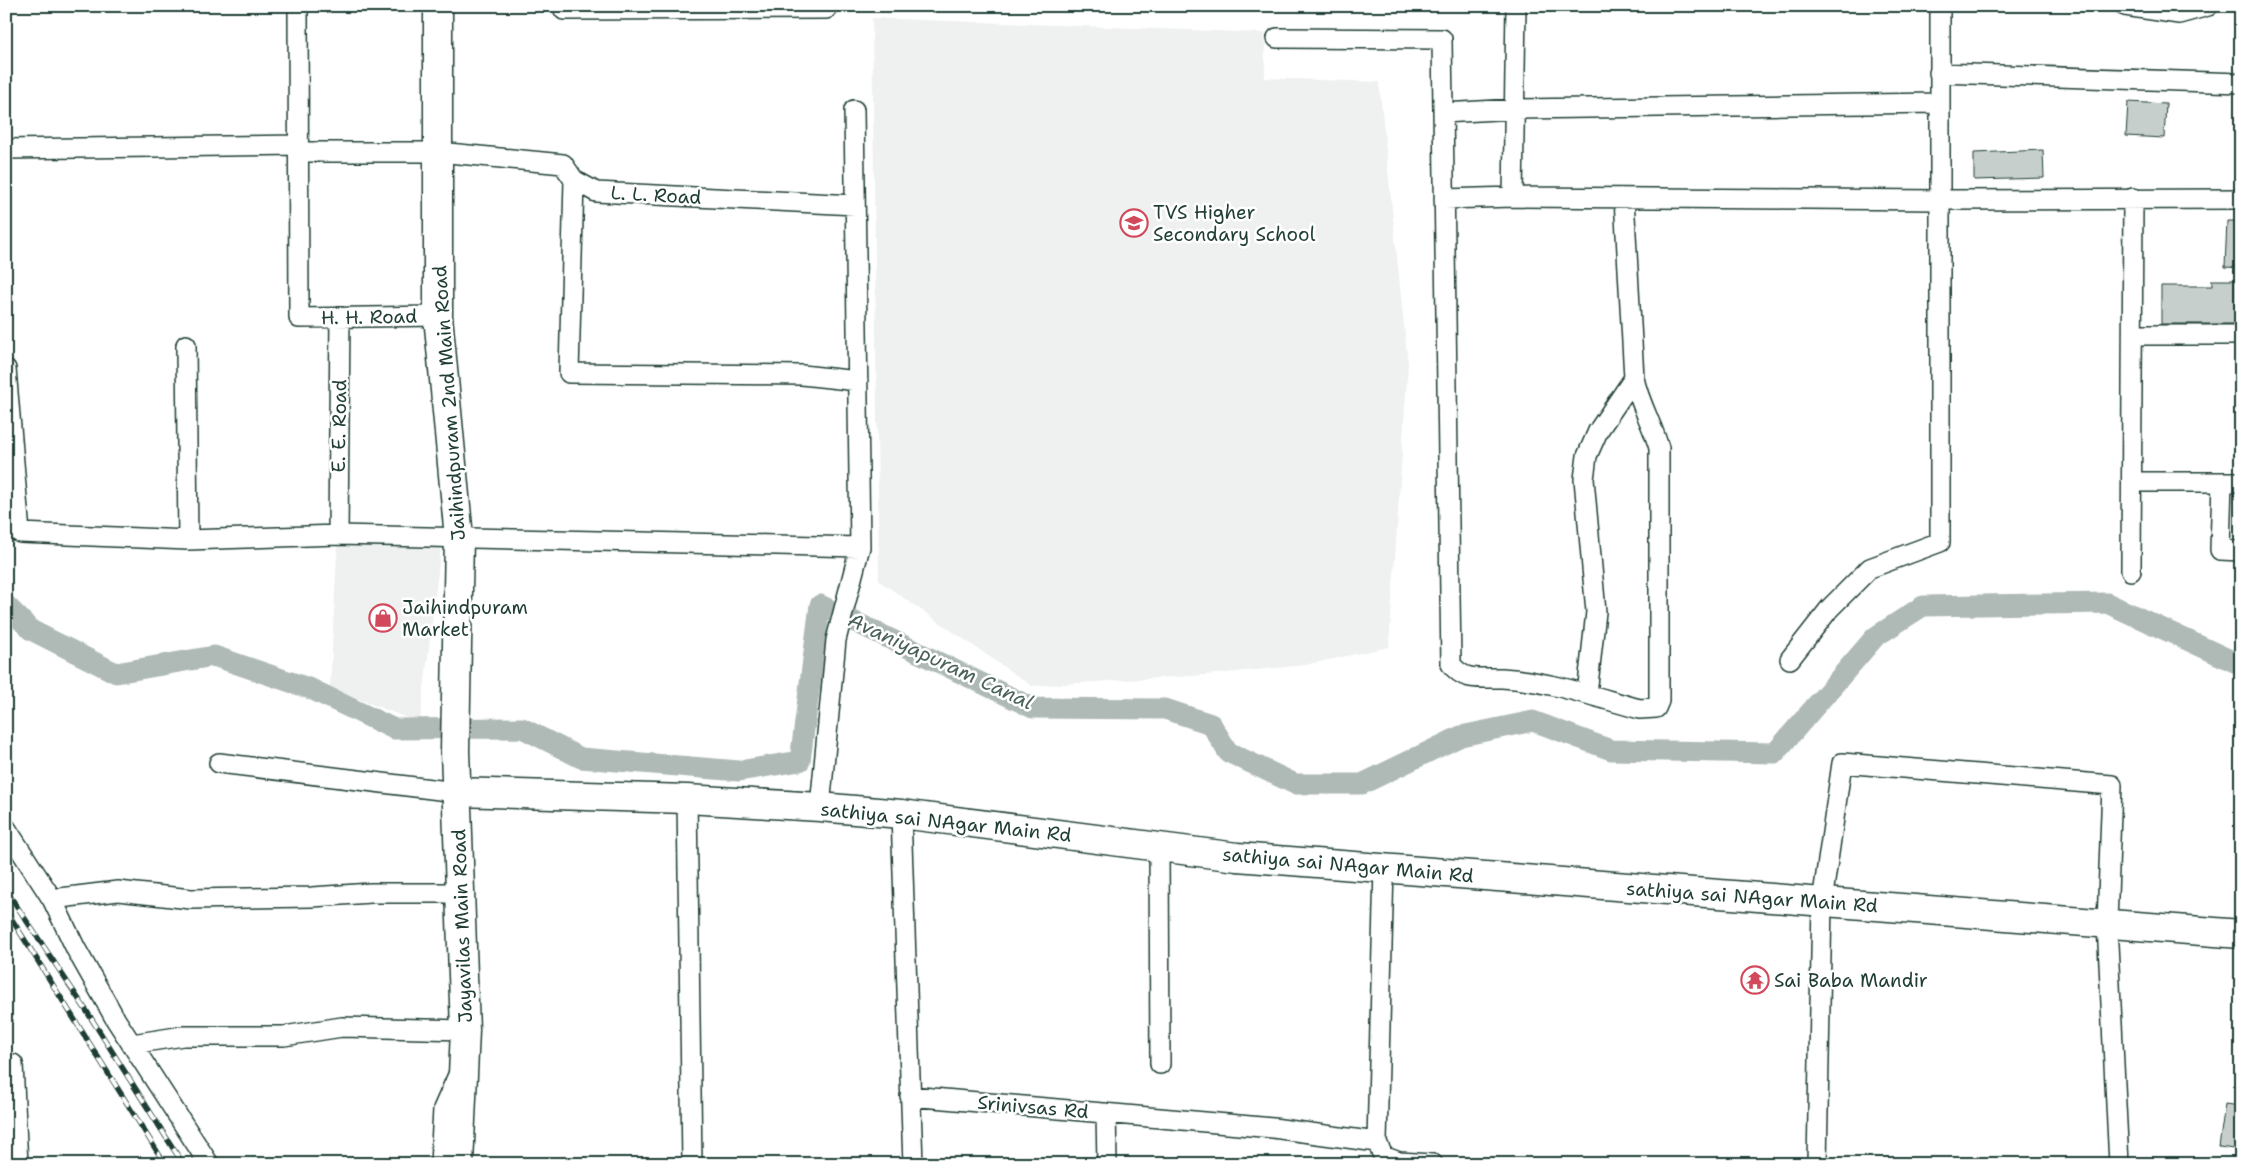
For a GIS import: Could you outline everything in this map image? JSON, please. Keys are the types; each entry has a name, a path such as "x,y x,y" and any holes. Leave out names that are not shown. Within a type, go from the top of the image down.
{"street":[{"path":"298,6 298,148"},
{"name":"Jaihindpuram 2nd Main Road","path":"438,6 438,316 460,538 455,751"},
{"path":"564,6 564,10 573,10 826,9 826,6"},
{"path":"1513,197 1516,6"},
{"path":"1790,659 1830,608 1870,568 1940,542 1940,6"},
{"path":"2125,6 2179,14 2208,6"},
{"path":"1277,38 1442,39 1451,664 1458,674 1472,678 1503,678 1566,688 1640,709 1656,708 1659,700 1659,448 1653,429 1639,401 1634,378 1624,198"},
{"path":"1939,73 2241,83"},
{"path":"1443,113 1515,109 1939,103"},
{"path":"820,807 836,640 860,547 854,110"},
{"path":"6,149 298,148 438,152"},
{"name":"H. H. Road","path":"298,148 299,318 438,316"},
{"name":"L. L. Road","path":"438,152 563,164 574,180 596,192 855,205"},
{"path":"574,180 569,373 802,375 858,381"},
{"path":"1444,200 1513,197 1940,200 2241,199"},
{"path":"2131,571 2133,198"},
{"name":"E. E. Road","path":"338,535 340,317"},
{"path":"2133,335 2241,335"},
{"path":"186,346 188,540"},
{"path":"6,369 13,530 188,540 338,535 860,547"},
{"path":"1587,694 1596,612 1584,480 1587,456 1598,431 1634,378"},
{"path":"2132,482 2241,482"},
{"path":"2222,482 2220,550 2241,551"},
{"name":"Jayavilas Main Road","path":"455,751 466,1030 459,1164"},
{"path":"219,763 456,792"},
{"path":"1817,1164 1822,902 1842,763 2112,785 2107,924 2119,1164"},
{"name":"sathiya sai NAgar Main Rd","path":"456,792 687,799 820,807 901,814 1237,857 2241,934"},
{"path":"687,799 692,1164"},
{"path":"901,814 913,1164"},
{"path":"6,828 52,899 81,957 132,1044 209,1164"},
{"path":"1159,847 1160,1064"},
{"path":"1384,868 1377,1142 1383,1156 1398,1162 1433,1164"},
{"path":"52,899 118,891 191,899 312,897 371,892 462,893"},
{"path":"132,1044 183,1036 284,1036 342,1026 466,1030"},
{"name":"Jayavilas Main Road","path":"440,1164 443,1109 464,1060"},
{"path":"6,1065 12,1064 18,1164"},
{"name":"Srinivsas Rd","path":"910,1096 1106,1113 1107,1164"},
{"path":"1106,1113 1274,1128 1377,1142"}],"shaded area":[{"name":"TVS Higher Secondary School","path":"872,18 1265,33 1265,78 1379,82 1408,364 1389,647 1305,665 1206,675 1032,686 879,581"},
{"name":"Jaihindpuram Market","path":"338,535 441,547 420,723 330,688"}],"building":[{"path":"2128,102 2166,104 2164,138 2126,136"},
{"path":"2043,150 2044,178 1974,180 1974,153"},
{"path":"2227,221 2241,221 2241,268 2225,267"},
{"path":"2212,280 2235,280 2235,324 2161,324 2161,286 2212,286"},
{"path":"2225,1104 2241,1106 2241,1150 2219,1147"}],"waterway":[{"name":"Avaniyapuram Canal","path":"6,605 31,630 116,673 214,656 311,689 394,729 522,728 581,758 739,771 800,761 820,605 1033,708 1165,709 1211,724 1228,752 1295,784 1362,784 1461,736 1533,721 1611,750 1775,753 1875,637 1923,606 2107,603 2241,665"}],"railway":[{"path":"6,890 86,1010 183,1164"},
{"path":"6,910 165,1164"}],"place":[{"name":"TVS Higher Secondary School","path":"1134,223"},
{"name":"Jaihindpuram Market","path":"383,618"},
{"name":"Sai Baba Mandir","path":"1755,980"}]}
